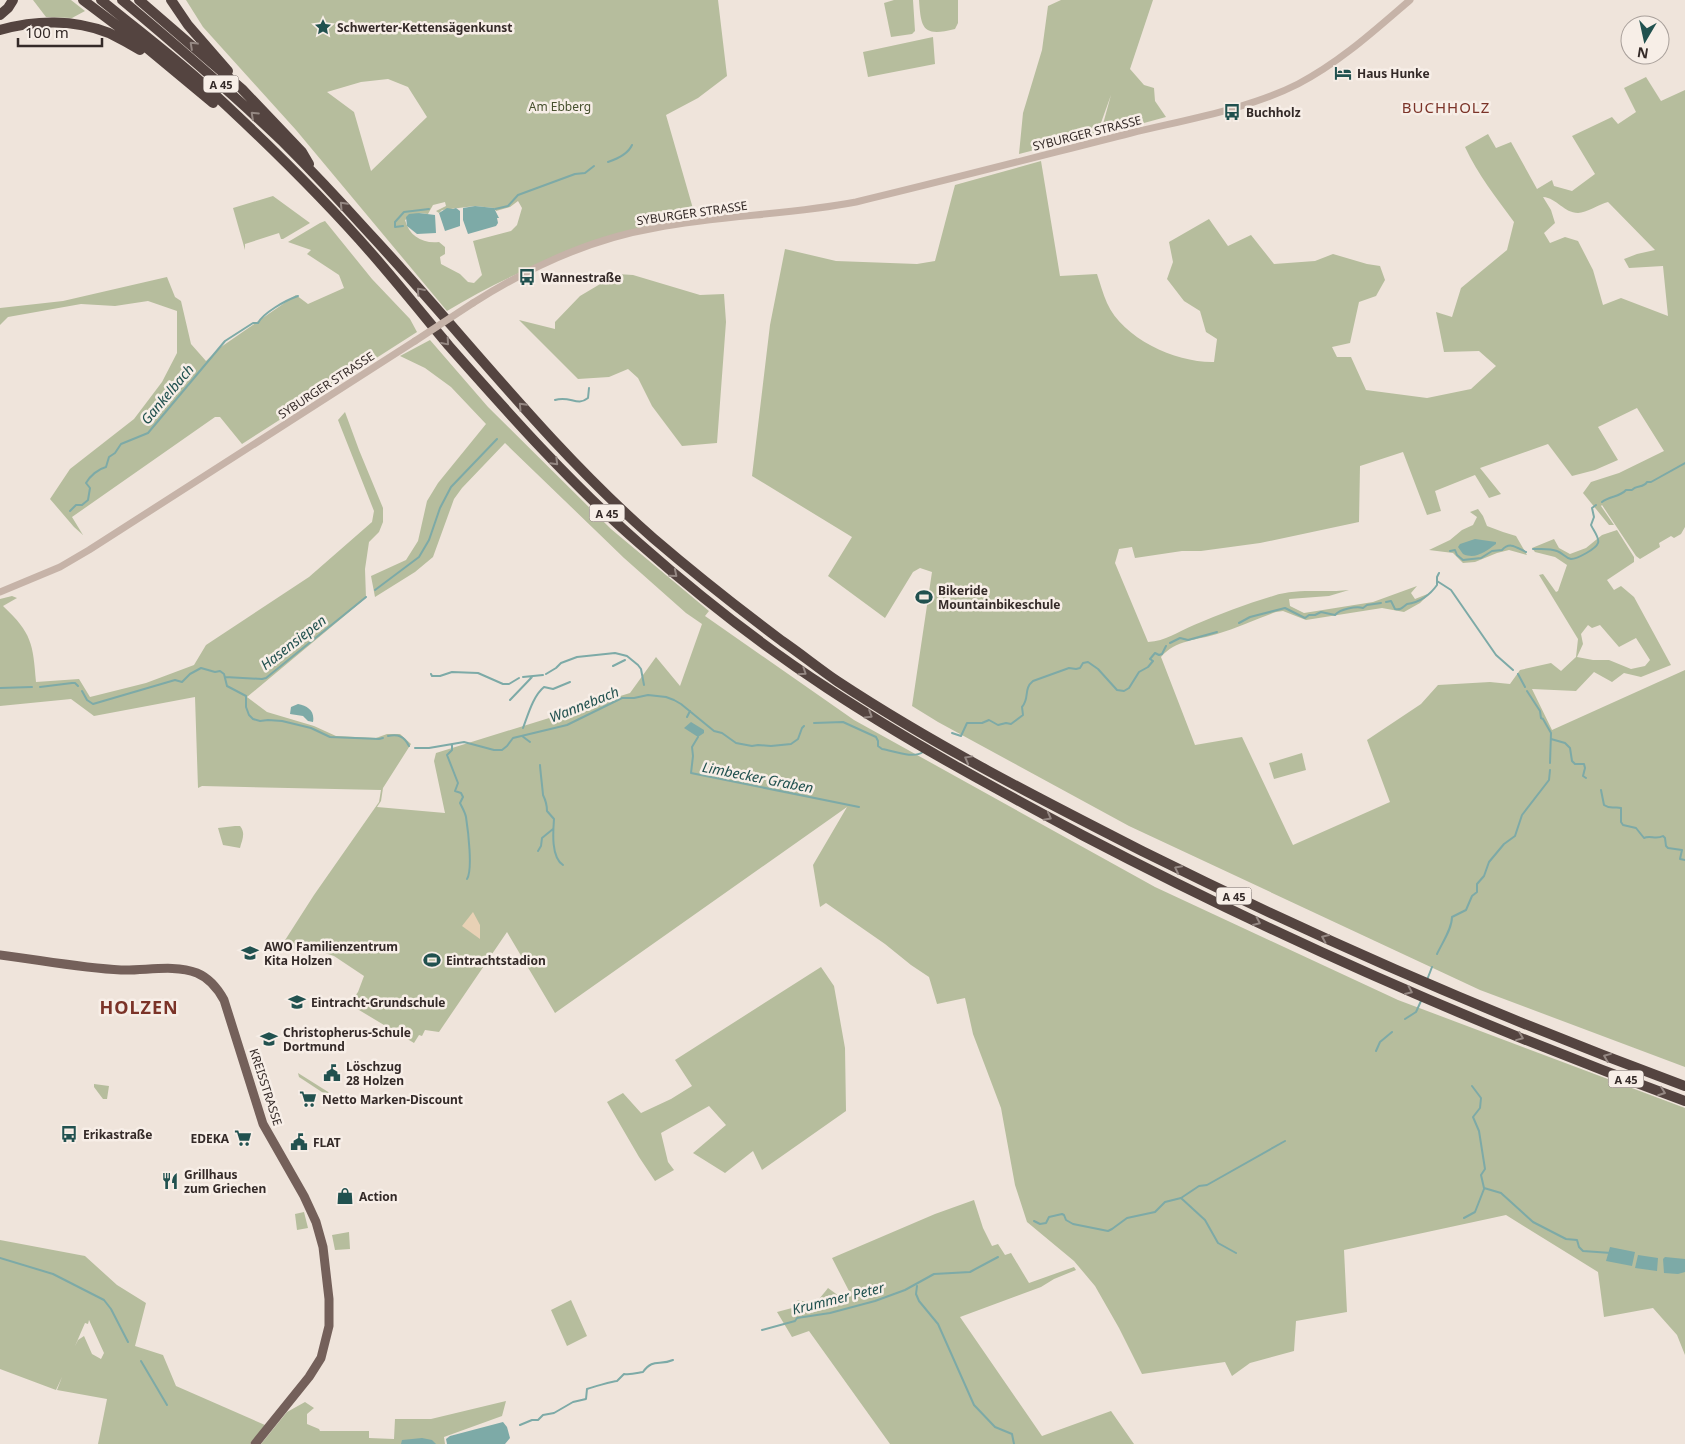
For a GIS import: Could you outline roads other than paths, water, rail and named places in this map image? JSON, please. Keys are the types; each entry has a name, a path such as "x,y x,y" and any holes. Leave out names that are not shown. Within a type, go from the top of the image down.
{"highway":[{"path":"0,15 13,0"},
{"path":"84,0 191,84 264,149 334,220 379,270 415,305"},
{"name":"A 45","path":"101,0 197,79 334,213 373,255 541,448 634,540 749,634 827,689 918,745 1005,794 1187,888 1364,971 1475,1019 1568,1057 1685,1101"},
{"name":"A 45","path":"122,0 216,80 285,144 372,236 498,381 604,492 651,536 703,580 834,679 900,720 1010,783 1196,878 1480,1006 1685,1086"},
{"path":"139,0 242,89"},
{"path":"171,0 188,25 242,89 302,152 314,174"},
{"path":"0,30 24,24 55,22 93,28 108,33 142,50 191,84"}],"main road":[{"name":"KREISSTRASSE","path":"0,954 110,969 190,972 198,974 209,981 224,1000 263,1124 304,1196 316,1222 324,1253 329,1299 329,1326 321,1358 309,1377 255,1444"}],"street":[{"name":"SYBURGER STRASSE","path":"0,592 52,571 89,550 473,303 506,283 552,260 627,234 688,222 809,210 856,202 1177,122 1257,100 1295,85 1319,72 1368,37 1410,0"}],"water":[{"path":"475,206 494,208 499,218 497,218 498,223 496,226 468,234 463,220 463,208"},
{"path":"447,208 456,208 460,211 460,226 445,231 439,213"},
{"path":"409,214 435,215 436,233 417,234 407,226 406,217"},
{"path":"1475,539 1496,542 1496,544 1477,555 1468,556 1463,554 1458,547 1460,544"},
{"path":"298,704 305,706 312,712 313,722 308,721 303,716 290,714 291,707"},
{"path":"691,722 704,730 704,733 698,737 684,728"},
{"path":"1610,1247 1635,1252 1632,1266 1606,1261"},
{"path":"1638,1255 1658,1258 1657,1271 1635,1268"},
{"path":"1665,1257 1685,1259 1685,1272 1678,1274 1664,1273 1663,1259"},
{"path":"503,1422 507,1427 510,1438 505,1444 447,1444 446,1439 450,1436"},
{"path":"422,1438 432,1440 436,1444 401,1444 402,1440"}],"waterway":[{"name":"Gankelbach","path":"608,162 625,154 632,145"},
{"name":"Gankelbach","path":"495,209 508,206 518,195 575,174 585,173 594,166"},
{"name":"Gankelbach","path":"403,226 395,227 395,222 404,212 429,209"},
{"name":"Gankelbach","path":"70,511 76,505 82,505 88,500 90,488 86,483 97,471 106,467 109,457 115,453 121,444 148,433 225,341 253,323 258,323 275,307 298,296"},
{"name":"Hasensiepen","path":"555,400 584,400 588,398 589,388"},
{"name":"Hasensiepen","path":"375,590 419,557 429,540 440,508 451,487 497,439"},
{"name":"Wannebach","path":"1602,502 1626,490 1632,490 1647,482 1651,482 1685,463"},
{"name":"Wannebach","path":"1533,549 1554,550 1571,559 1590,551 1598,543 1597,536 1591,525 1594,517 1592,508 1596,505"},
{"name":"Wannebach","path":"1450,551 1455,550 1457,555 1463,560 1481,558 1492,551 1502,550 1508,546 1514,546 1526,552"},
{"name":"Wannebach","path":"1386,602 1391,601 1395,609 1399,609 1420,600 1428,595 1437,585 1439,573"},
{"path":"1437,581 1451,590 1496,655 1513,670"},
{"name":"Hasensiepen","path":"225,677 266,678 366,597"},
{"name":"Wannebach","path":"1239,623 1250,617 1285,608 1305,618 1321,612 1335,615 1348,608 1363,608 1367,605 1381,603"},
{"name":"Wannebach","path":"1170,643 1180,638 1188,640 1217,632"},
{"name":"Wannebach","path":"952,733 961,736 967,723 982,723 989,720 998,725 1011,724 1023,715 1022,707 1026,700 1028,687 1033,681 1069,668 1080,668 1083,663 1088,662 1098,669 1117,690 1124,691 1129,688 1139,672 1148,667 1153,661 1150,659 1155,653 1162,654 1166,646"},
{"path":"546,674 561,663 577,657 615,653 627,656 638,665 641,669 644,685"},
{"path":"613,666 625,660"},
{"name":"Wannebach","path":"82,691 87,700 93,704 175,680 182,682 190,674 201,668 215,672 220,671 224,674 227,686 246,696 246,707 253,719 260,721 282,721 311,728 330,737 383,738"},
{"path":"431,674 432,676 440,676 452,672 478,673 503,684 509,684 519,678"},
{"path":"1518,674 1525,687"},
{"path":"523,677 543,675"},
{"path":"510,700 532,677"},
{"path":"523,728 534,700 544,687 553,689 570,682"},
{"name":"Wannebach","path":"40,687 72,683 78,686"},
{"name":"Wannebach","path":"0,688 32,687"},
{"path":"1527,691 1551,733 1550,763"},
{"name":"Wannebach","path":"415,748 429,748 464,742 494,750 502,750 513,738 567,725 622,698 648,695 674,700 714,731 722,733 736,743 752,746 791,744 798,739 804,726"},
{"name":"Wannebach","path":"687,717 690,711"},
{"name":"Wannebach","path":"814,723 843,722 876,737 878,746 882,749 909,755 923,752"},
{"name":"Wannebach","path":"388,736 400,736 409,746"},
{"path":"522,736 530,742"},
{"name":"Limbecker Graben","path":"698,737 692,747 691,773 859,807"},
{"path":"1551,739 1565,743 1570,748 1572,761 1575,764 1584,764 1583,776 1586,778"},
{"path":"452,745 452,750 447,755 458,783 455,791 461,793 463,797 460,803 466,815 468,831 470,867 467,879"},
{"path":"540,765 543,795 547,811 554,819 553,837 556,856 563,865"},
{"path":"1437,954 1449,931 1452,917 1466,910 1472,896 1477,892 1477,884 1484,876 1489,862 1504,844 1515,836 1522,815 1549,780 1550,770"},
{"path":"1601,790 1604,805 1621,808 1621,822 1623,825 1636,828 1644,838 1663,836 1666,846 1682,850 1680,859 1685,860"},
{"path":"538,851 542,838 553,829"},
{"path":"1427,980 1432,967"},
{"path":"1405,1019 1416,1012 1421,1001"},
{"path":"1376,1051 1380,1042 1392,1032"},
{"path":"1472,1086 1481,1098 1480,1108 1473,1117 1479,1131 1485,1169 1481,1175 1484,1188 1501,1193 1533,1222 1566,1239 1577,1240 1579,1247 1583,1251 1611,1253"},
{"name":"Krummer Peter","path":"1034,1221 1040,1224 1046,1223 1049,1217 1062,1214 1066,1220 1073,1224 1108,1231 1127,1218 1155,1212 1165,1202 1181,1198 1199,1186 1207,1185 1285,1141"},
{"path":"1464,1218 1475,1212 1484,1189"},
{"path":"1181,1198 1205,1220 1218,1243 1236,1253"},
{"name":"Krummer Peter","path":"762,1330 795,1321 797,1318 830,1313 875,1301 905,1290 934,1274 970,1272 998,1257"},
{"name":"Krummer Peter","path":"0,1258 53,1274 104,1300 111,1309 128,1342"},
{"path":"917,1286 916,1294 919,1301 938,1324 974,1405 995,1427 1012,1434 1014,1444"},
{"name":"Krummer Peter","path":"520,1425 532,1420 538,1420 543,1415 554,1413 573,1402 586,1399 587,1389 617,1381 624,1374 643,1372 650,1365 673,1360"},
{"name":"Krummer Peter","path":"141,1361 167,1405"}],"place":[{"name":"Schwerter-Kettensägenkunst","path":"323,27"},
{"name":"Haus Hunke","path":"1343,73"},
{"name":"Buchholz","path":"1232,112"},
{"name":"Wannestraße","path":"527,277"},
{"name":"Bikeride Mountainbikeschule","path":"924,597"},
{"name":"AWO Familienzentrum Kita Holzen","path":"250,953"},
{"name":"Eintrachtstadion","path":"432,960"},
{"name":"Eintracht-Grundschule","path":"297,1002"},
{"name":"Christopherus-Schule Dortmund","path":"269,1039"},
{"name":"Löschzug 28 Holzen","path":"332,1073"},
{"name":"Netto Marken-Discount","path":"308,1099"},
{"name":"Erikastraße","path":"69,1134"},
{"name":"EDEKA","path":"243,1138"},
{"name":"FLAT","path":"299,1142"},
{"name":"Grillhaus zum Griechen","path":"170,1181"},
{"name":"Action","path":"345,1196"}],"district":[{"name":"BUCHHOLZ","path":"1446,107"},
{"name":"HOLZEN","path":"139,1007"}],"park label":[{"name":"Am Ebberg","path":"560,106"}]}
